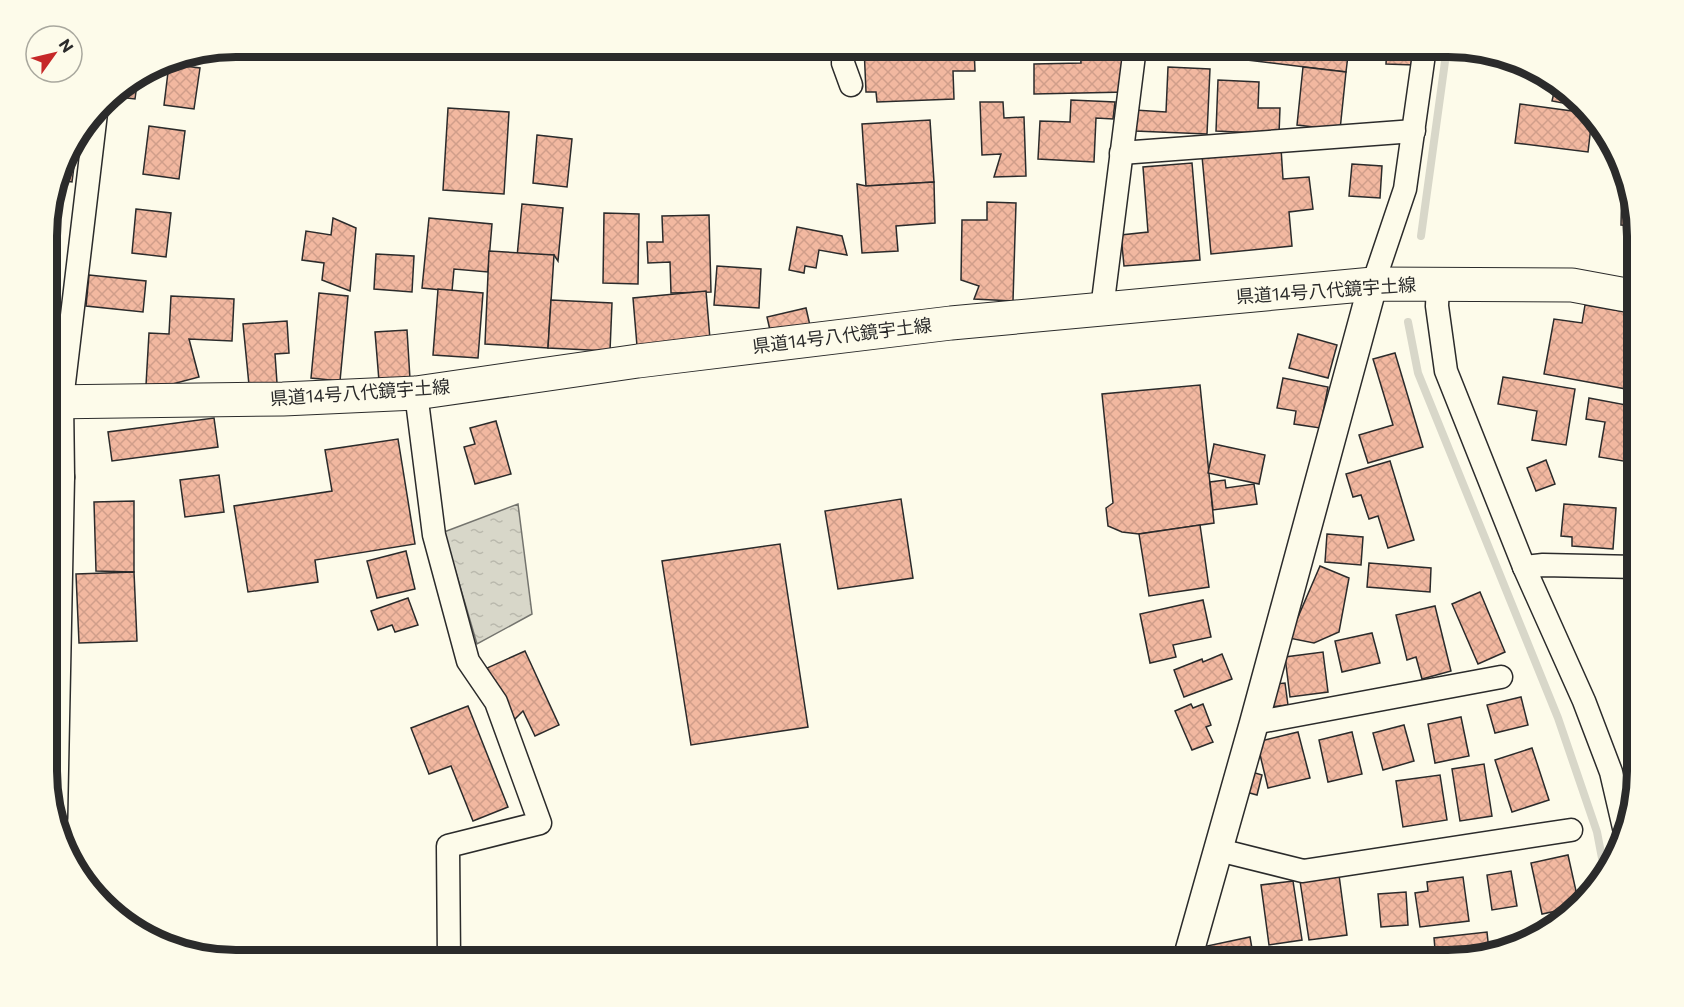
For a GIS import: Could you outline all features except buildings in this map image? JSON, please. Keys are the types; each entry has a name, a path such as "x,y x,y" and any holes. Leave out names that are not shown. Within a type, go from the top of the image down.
{"main road":[{"name":"県道14号八代鏡宇土線","path":"57,401 283,399 416,393 638,361 951,323 1373,284 1572,285 1627,295"}],"street":[{"path":"843,57 843,63 851,85"},
{"path":"1102,309 1134,57"},
{"path":"1190,950 1373,284 1405,189 1424,57"},
{"path":"57,387 94,127"},
{"path":"1121,153 1414,131"},
{"path":"1437,284 1437,306 1446,371 1524,567 1584,701 1611,772 1621,816"},
{"path":"416,393 434,535 468,661 496,702 540,823 448,846 449,950"},
{"path":"1524,567 1543,565 1627,567"},
{"path":"1254,723 1501,677"},
{"path":"1219,850 1303,871 1570,830"}],"water":[{"path":"518,504 532,614 477,644 444,532"}],"waterway":[{"path":"1421,236 1446,57"},
{"path":"1408,322 1418,373 1558,718 1597,832 1603,862"}]}
